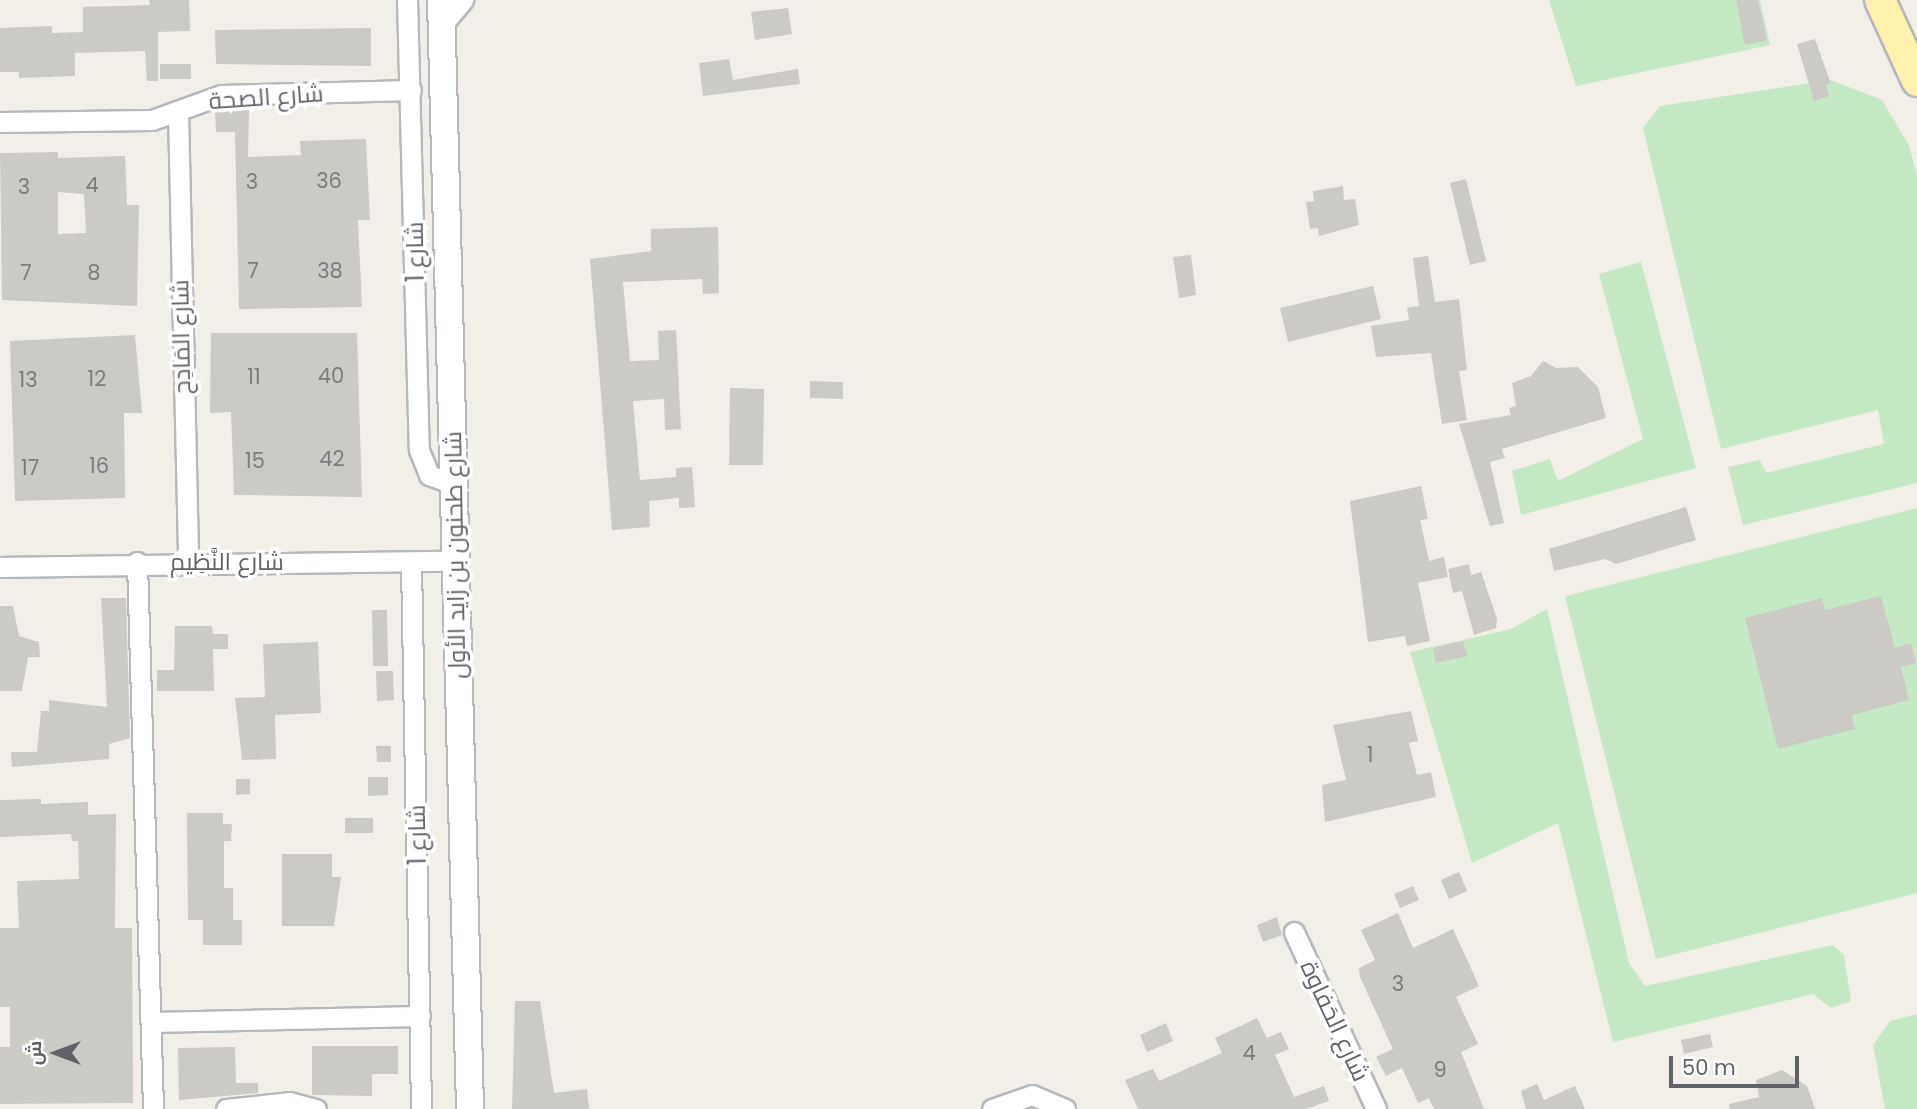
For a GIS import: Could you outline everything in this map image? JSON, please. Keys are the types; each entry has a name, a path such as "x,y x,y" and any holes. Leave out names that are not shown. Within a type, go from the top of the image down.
{"main road":[{"path":"1880,0 1917,81"}],"street":[{"name":"شارع 1","path":"407,0 419,450 429,475 454,484"},
{"path":"441,12 463,0"},
{"name":"شارع طحنون بن زايد الأول","path":"441,12 470,1109"},
{"name":"شارع الصحة","path":"0,122 152,120 221,94 411,90"},
{"name":"شارع المَادِح","path":"178,112 188,562"},
{"name":"شارع النَّظِيم","path":"0,567 137,562 454,561"},
{"path":"137,562 153,1109"},
{"name":"شارع 1","path":"411,562 421,1109"},
{"name":"شارع الحَفاوة","path":"1294,932 1376,1109"},
{"path":"152,1022 420,1016"},
{"path":"992,1109 1031,1094 1065,1109"},
{"path":"226,1109 289,1102 317,1109"}],"green space":[{"path":"1549,0 1760,0 1770,45 1576,86"},
{"path":"1831,80 1882,100 1909,146 1917,175 1917,483 1743,525 1728,467 1760,460 1766,473 1884,444 1878,410 1721,449 1643,128 1660,106"},
{"path":"1641,262 1696,468 1521,515 1512,471 1550,459 1558,481 1643,439 1599,274"},
{"path":"1917,508 1917,893 1656,959 1565,596"},
{"path":"1547,609 1629,963 1645,986 1833,945 1844,955 1851,1001 1831,1008 1813,994 1613,1042 1558,823 1472,863 1410,652 1511,629"},
{"path":"1917,1014 1917,1109 1885,1109 1873,1045 1890,1021"}],"building":[{"path":"149,0 189,0 190,31 158,32 158,81 147,81 145,51 75,53 75,76 19,78 19,72 0,72 0,28 52,26 52,33 83,32 83,7 150,5"},
{"path":"1736,0 1758,0 1767,40 1745,45"},
{"path":"788,8 792,34 755,40 751,12"},
{"path":"371,28 371,66 216,64 215,30"},
{"path":"1815,39 1831,84 1826,85 1829,96 1814,101 1797,44"},
{"path":"729,59 733,80 798,69 800,84 703,96 699,63"},
{"path":"160,64 191,64 191,79 160,79"},
{"path":"249,107 248,157 301,155 300,141 366,139 370,220 358,220 362,307 239,309 235,132 216,132 215,110"},
{"path":"58,152 58,158 125,156 127,205 139,205 137,306 2,300 0,153","holes":["58,192 84,194 86,233 58,234"]},
{"path":"1466,179 1486,261 1470,265 1450,183"},
{"path":"1343,186 1344,200 1355,199 1359,225 1319,236 1318,228 1310,229 1306,202 1314,201 1313,191"},
{"path":"718,227 719,293 703,294 702,279 623,282 630,361 659,360 658,331 676,330 681,429 665,430 664,399 633,401 640,480 676,477 676,468 692,467 695,507 679,508 679,498 649,501 650,527 612,530 590,259 651,251 651,229"},
{"path":"1191,255 1196,295 1179,298 1173,257"},
{"path":"1428,256 1435,302 1459,299 1467,370 1459,371 1467,420 1442,424 1431,353 1376,357 1371,326 1409,320 1407,308 1419,306 1413,258"},
{"path":"1373,286 1381,319 1288,342 1280,308"},
{"path":"211,333 357,333 362,497 234,495 231,412 210,413"},
{"path":"135,335 142,413 124,413 125,498 15,501 10,341"},
{"path":"1543,361 1556,368 1578,367 1598,387 1606,418 1502,449 1505,458 1490,462 1504,523 1490,526 1459,424 1511,415 1509,408 1516,406 1512,383 1531,376"},
{"path":"810,381 843,382 843,399 810,398"},
{"path":"730,388 764,389 763,465 729,465"},
{"path":"1421,486 1428,519 1420,520 1429,561 1444,557 1448,577 1418,583 1430,641 1407,646 1405,636 1368,642 1350,501"},
{"path":"1686,507 1696,540 1616,564 1605,559 1554,571 1549,549"},
{"path":"1469,564 1471,575 1481,572 1497,619 1496,628 1474,635 1462,591 1453,593 1448,569"},
{"path":"1881,596 1895,648 1911,643 1916,663 1901,667 1909,700 1852,715 1855,729 1778,749 1745,618 1822,598 1825,610"},
{"path":"101,598 126,598 130,738 109,744 109,759 12,767 11,752 37,752 41,711 49,711 49,700 107,707"},
{"path":"0,606 13,606 19,636 39,642 40,657 28,657 22,691 0,691"},
{"path":"372,610 387,610 388,666 373,666"},
{"path":"175,626 212,626 213,634 228,634 228,649 213,649 214,691 157,691 157,670 174,670"},
{"path":"1463,641 1467,656 1436,663 1433,648"},
{"path":"318,642 321,713 275,715 276,759 242,760 235,698 265,697 263,644"},
{"path":"376,671 393,671 394,700 377,701"},
{"path":"1411,711 1418,741 1409,743 1417,775 1431,772 1436,797 1325,822 1322,785 1346,780 1333,725"},
{"path":"376,746 391,746 391,762 377,762"},
{"path":"368,777 388,777 388,795 368,796"},
{"path":"236,779 250,779 250,794 236,795"},
{"path":"41,799 41,804 88,802 88,815 116,814 115,928 132,928 133,1103 0,1104 0,1047 10,1047 10,1007 0,1007 0,928 19,928 17,881 79,879 78,841 72,841 71,834 0,837 0,800"},
{"path":"187,813 223,813 223,824 232,824 231,841 224,841 224,888 233,888 233,920 242,920 242,945 203,945 203,920 188,920"},
{"path":"345,818 373,818 373,833 345,833"},
{"path":"282,854 332,854 332,877 341,877 334,926 282,926"},
{"path":"1459,872 1467,891 1449,899 1441,880"},
{"path":"1413,886 1419,900 1400,908 1394,894"},
{"path":"1398,913 1413,948 1453,929 1479,986 1456,997 1478,1044 1461,1052 1484,1109 1434,1109 1429,1098 1418,1103 1402,1068 1386,1076 1376,1057 1393,1049 1360,977 1359,968 1375,960 1361,930"},
{"path":"1277,917 1282,935 1263,942 1257,925"},
{"path":"515,1001 540,1001 554,1093 587,1089 589,1109 512,1109"},
{"path":"1257,1018 1267,1038 1281,1032 1289,1049 1275,1055 1294,1097 1324,1086 1329,1101 1306,1109 1138,1109 1125,1080 1153,1069 1159,1081 1222,1053 1215,1038"},
{"path":"1166,1023 1173,1041 1147,1052 1140,1035"},
{"path":"1710,1034 1713,1047 1684,1054 1681,1040"},
{"path":"312,1046 398,1046 398,1074 372,1074 372,1096 312,1095"},
{"path":"235,1047 236,1083 258,1083 258,1093 179,1100 178,1048"},
{"path":"1782,1070 1807,1086 1815,1109 1730,1109 1729,1104 1759,1097 1756,1080"},
{"path":"1537,1084 1544,1100 1575,1086 1585,1109 1526,1109 1521,1091"}]}
